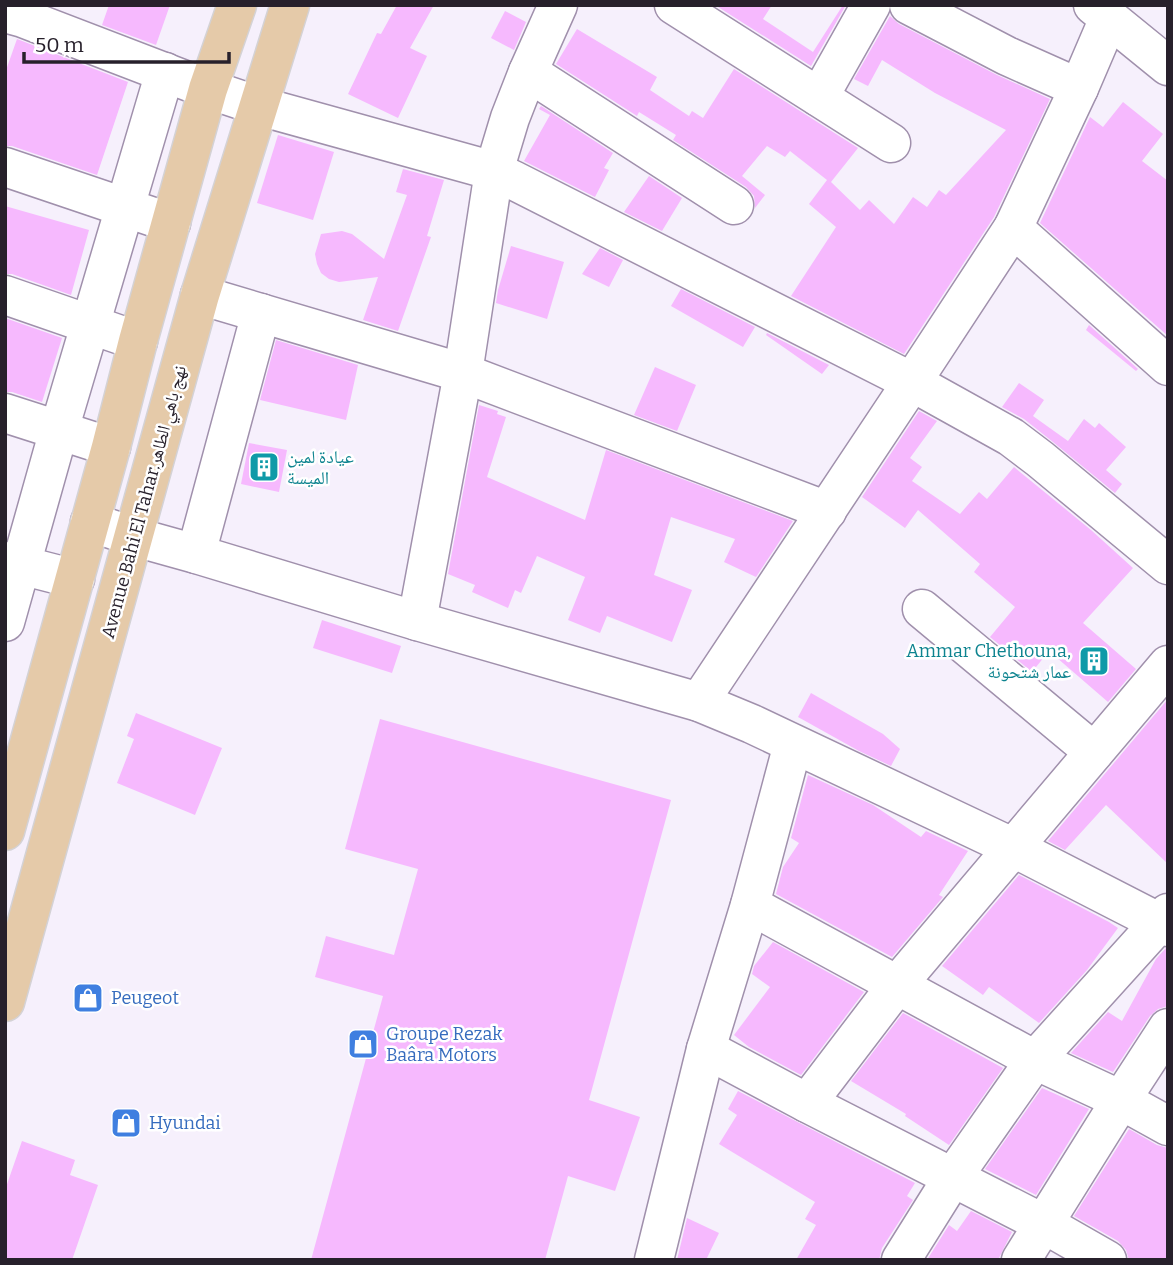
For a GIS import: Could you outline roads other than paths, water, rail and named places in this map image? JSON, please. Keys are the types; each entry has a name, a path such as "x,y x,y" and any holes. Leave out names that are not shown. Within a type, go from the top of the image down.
{"main road":[{"path":"5,831 15,756 75,579 208,89 237,5"},
{"name":"Avenue Bahi El Tahar,نهج باهي الطاهر","path":"5,1002 200,295 290,5"}],"street":[{"path":"417,621 463,373 494,171 510,118 558,5"},
{"path":"674,5 891,143"},
{"path":"819,97 871,5"},
{"path":"909,5 1007,56 1079,88"},
{"path":"699,702 1013,228 1079,88 1101,11 1168,66"},
{"path":"15,17 259,106 494,171 912,382 1011,437 1168,565"},
{"path":"5,622 13,563 59,430 165,72"},
{"path":"528,72 734,205"},
{"path":"5,167 171,223"},
{"path":"1013,228 1160,344"},
{"path":"5,295 138,341"},
{"path":"200,295 463,373 827,511"},
{"path":"196,554 261,313"},
{"path":"5,413 111,447"},
{"path":"90,522 417,621 699,702 752,724 1165,921 1035,1060 953,1177 901,1260"},
{"path":"13,563 75,579"},
{"path":"922,609 1094,752"},
{"path":"807,1103 897,985 1168,665"},
{"path":"654,1260 706,1049 750,905 793,744"},
{"path":"750,905 1035,1060 1121,1100 1168,1126"},
{"path":"1021,1260 1168,1028"},
{"path":"706,1049 1044,1224 1107,1260"}],"place":[{"name":"عيادة لمين الميسة","path":"264,467"},
{"name":"Ammar Chethouna, عمار شتحونة","path":"1094,661"},
{"name":"Peugeot","path":"88,998"},
{"name":"Groupe Rezak Baâra Motors","path":"363,1044"},
{"name":"Hyundai","path":"126,1123"}]}
